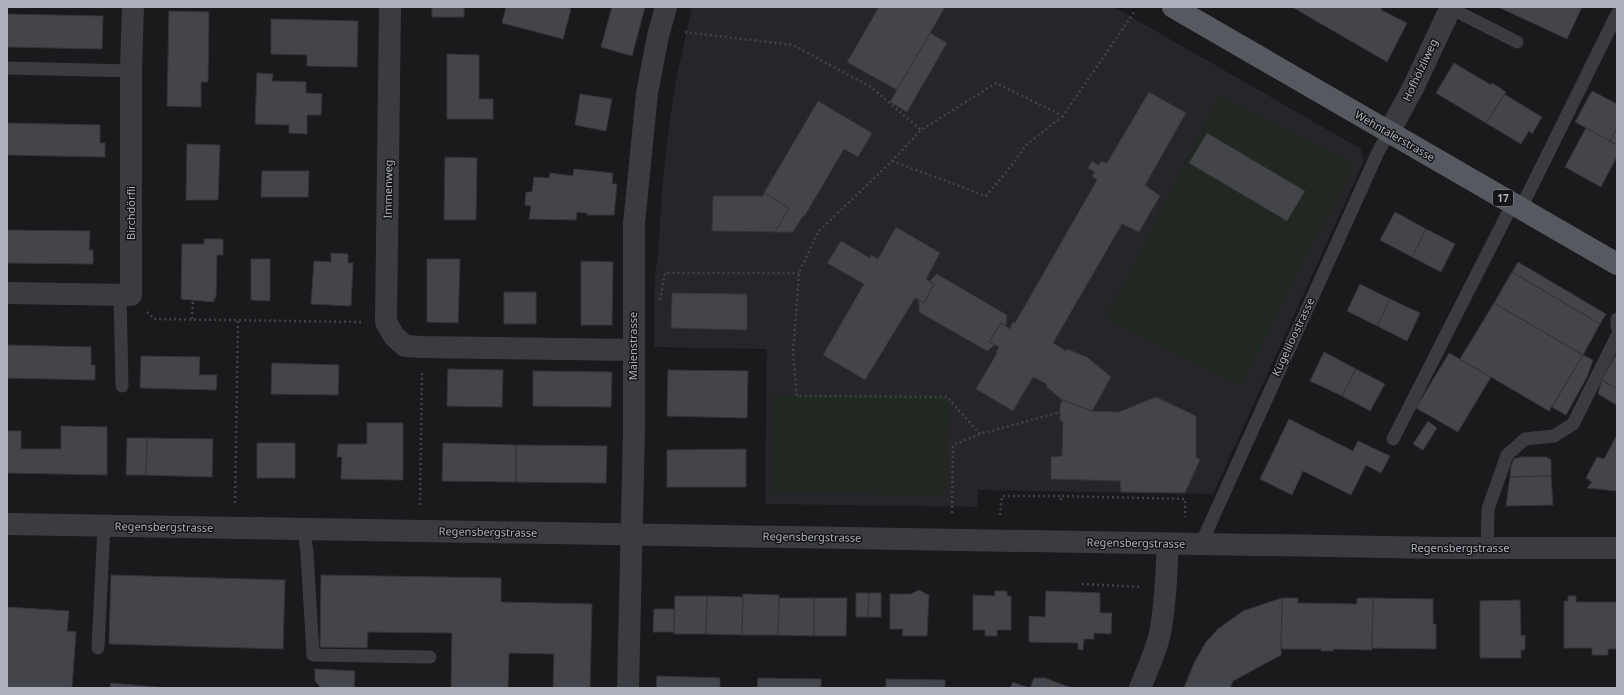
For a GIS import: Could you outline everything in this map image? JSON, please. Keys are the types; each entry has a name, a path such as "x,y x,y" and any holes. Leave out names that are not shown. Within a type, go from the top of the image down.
{"main road":[{"name":"Wehntalerstrasse","path":"1175,8 1617,264"}],"street":[{"name":"Birchdörfli","path":"125,295 133,7"},
{"name":"Immenweg","path":"386,322 390,7"},
{"name":"Maienstrasse","path":"628,688 634,431 634,224 647,93 658,36 666,7"},
{"name":"Hofhölzliweg","path":"1389,132 1413,88 1450,8"},
{"path":"7,293 125,295"},
{"path":"386,322 394,336 405,346 633,350"},
{"name":"Regensbergstrasse","path":"7,524 1487,549 1617,548"},
{"path":"1140,688 1156,649 1163,619 1168,544"}],"lane":[{"path":"1450,8 1517,42"},
{"path":"1393,439 1617,14"},
{"path":"7,68 131,70"},
{"name":"Kügeliloostrasse","path":"1201,544 1371,167 1389,132"},
{"path":"122,386 125,295"},
{"path":"1617,319 1617,327"},
{"path":"1487,549 1488,509 1507,455 1525,439 1554,436 1573,424 1617,336"},
{"path":"98,648 104,526"},
{"path":"304,529 307,553 313,654 430,657"}],"path":[{"path":"892,161 986,196 1012,165 1026,145 1063,116 1134,11"},
{"path":"678,31 793,45 871,87 921,130"},
{"path":"980,434 947,397 797,396 792,353 799,273 818,232 892,161 921,130 996,83 1063,116"},
{"path":"660,302 665,273 799,273"},
{"path":"125,295 154,319 386,322"},
{"path":"192,320 193,299"},
{"path":"235,503 238,320"},
{"path":"420,505 422,347"},
{"path":"952,514 953,445 980,434 1061,412"},
{"path":"1000,515 1002,496 1061,496 1185,499 1185,517"},
{"path":"1082,584 1142,587"}],"shaded area":[{"path":"692,7 1114,7 1361,149 1363,163 1213,494 978,490 977,507 765,504 767,349 654,347 655,275 658,256 667,142 676,79"},
{"path":"1220,95 1355,164 1240,386 1105,318"},
{"path":"772,396 947,397 946,495 771,493"}],"building":[{"path":"432,7 464,7 464,17 432,17"},
{"path":"506,7 565,7 571,9 563,39 502,23"},
{"path":"612,7 645,7 632,56 601,47"},
{"path":"879,7 945,7 897,90 847,62"},
{"path":"1292,7 1379,7 1382,8 1381,10 1407,23 1387,62"},
{"path":"1498,7 1582,7 1567,39"},
{"path":"169,11 209,12 208,82 201,82 201,107 167,106"},
{"path":"7,14 103,16 102,49 7,47"},
{"path":"271,19 358,21 357,67 307,66 307,55 271,54"},
{"path":"930,33 947,43 907,112 890,102"},
{"path":"447,54 479,55 479,99 493,99 493,119 447,119"},
{"path":"1454,63 1506,92 1486,123 1436,93"},
{"path":"257,73 273,74 272,81 306,82 306,93 322,94 321,115 307,115 307,134 289,133 289,125 255,124"},
{"path":"1592,91 1617,104 1617,128 1610,141 1575,122"},
{"path":"1149,92 1186,113 1145,185 1160,196 1139,232 1122,224 1053,343 1066,351 1067,349 1087,357 1111,377 1092,411 1062,400 1046,386 1047,384 1033,377 1013,411 976,389 999,347 989,342 1001,323 1010,329 1013,322 1015,323 1097,180 1092,176 1095,172 1088,168 1092,161 1099,165 1101,161 1107,163"},
{"path":"580,94 612,99 606,131 575,125"},
{"path":"1504,94 1542,117 1532,134 1529,131 1521,144 1486,123"},
{"path":"818,101 872,133 858,157 844,149 804,217 803,216 793,232 775,232 789,208 764,193"},
{"path":"7,123 100,125 100,143 105,143 105,157 7,155"},
{"path":"1586,128 1617,145 1617,156 1601,187 1565,167"},
{"path":"1617,128 1617,145 1610,141"},
{"path":"1207,133 1305,191 1287,221 1189,163"},
{"path":"187,144 220,145 218,200 186,200"},
{"path":"445,157 477,158 476,220 444,220"},
{"path":"574,169 613,173 612,184 617,184 614,215 587,215 587,213 577,212 576,220 529,219 531,206 525,205 526,192 532,192 534,177 549,178 550,173 573,176"},
{"path":"262,171 309,171 308,197 261,197"},
{"path":"764,193 789,208 775,232 712,231 713,196 763,196"},
{"path":"1395,212 1426,229 1412,257 1380,240"},
{"path":"896,227 940,253 926,279 934,284 924,303 915,298 865,380 823,355 864,284 827,263 841,241 870,258 871,255 878,259"},
{"path":"1426,229 1455,244 1441,272 1412,257"},
{"path":"7,230 90,231 89,250 93,250 93,264 7,263"},
{"path":"204,239 223,239 223,255 217,255 216,298 214,298 214,302 181,299 182,244 204,244"},
{"path":"331,253 348,254 348,263 353,263 351,306 311,304 314,261 331,262"},
{"path":"251,259 270,259 270,301 251,300"},
{"path":"427,259 460,259 458,323 427,322"},
{"path":"581,261 613,262 612,325 581,325"},
{"path":"1518,262 1606,314 1600,324 1512,272"},
{"path":"1512,272 1600,324 1583,355 1494,303"},
{"path":"937,274 1007,315 1006,326 1001,323 989,342 995,345 987,351 919,312 919,300 924,303 934,284 930,281"},
{"path":"1360,284 1390,299 1377,326 1347,311"},
{"path":"504,292 536,292 536,324 504,324"},
{"path":"672,293 747,294 747,330 671,328"},
{"path":"1390,299 1420,313 1407,341 1377,326"},
{"path":"1494,303 1583,355 1549,411 1460,359"},
{"path":"7,345 91,347 91,365 95,365 95,380 7,378"},
{"path":"1324,352 1356,369 1342,396 1310,381"},
{"path":"1449,353 1491,377 1458,432 1416,408"},
{"path":"1617,353 1617,389 1602,380"},
{"path":"1583,355 1593,360 1587,377 1566,415 1552,407"},
{"path":"141,356 200,357 199,375 217,375 216,390 140,388"},
{"path":"272,363 339,365 338,395 271,394"},
{"path":"448,369 503,370 502,407 447,406"},
{"path":"1356,369 1385,384 1370,411 1342,396"},
{"path":"668,370 748,371 747,418 667,416"},
{"path":"533,371 612,372 611,407 533,406"},
{"path":"1602,380 1617,389 1617,405 1598,394"},
{"path":"1156,397 1196,416 1196,457 1200,460 1185,493 1121,492 1120,481 1051,479 1051,457 1062,456 1063,421 1060,421 1060,405 1062,400 1092,411 1119,412"},
{"path":"1289,419 1353,451 1358,441 1390,456 1381,473 1366,465 1351,495 1303,471 1292,495 1260,479"},
{"path":"1428,421 1437,428 1423,450 1413,444"},
{"path":"367,423 403,423 403,480 341,479 342,457 337,457 338,444 367,444"},
{"path":"61,426 107,427 107,475 7,473 7,431 21,431 21,449 61,449"},
{"path":"1617,435 1617,491 1587,488 1592,482 1586,478 1597,457 1604,459"},
{"path":"127,438 147,438 146,475 126,475"},
{"path":"147,438 213,439 212,477 146,475"},
{"path":"257,443 295,443 295,478 257,478"},
{"path":"443,443 516,445 516,482 442,481"},
{"path":"516,445 607,446 606,483 516,482"},
{"path":"746,449 746,487 667,487 667,450"},
{"path":"1521,457 1547,457 1551,460 1551,476 1510,477 1511,466 1514,459"},
{"path":"1551,476 1553,505 1506,506 1510,477"},
{"path":"111,575 285,580 283,649 109,644"},
{"path":"321,575 501,578 501,602 592,604 590,688 553,688 554,654 509,653 508,688 451,688 452,633 368,632 367,648 320,647"},
{"path":"919,590 929,595 927,636 902,636 903,629 890,629 890,594 911,594"},
{"path":"995,591 1007,591 1007,596 1011,596 1011,630 997,630 997,636 985,636 985,630 973,630 973,595 995,596"},
{"path":"1046,591 1100,593 1100,613 1112,613 1111,634 1094,633 1094,639 1084,639 1083,650 1078,649 1078,643 1029,642 1029,616 1045,617"},
{"path":"856,593 869,593 868,617 856,617"},
{"path":"869,593 881,593 881,617 868,617"},
{"path":"743,594 779,595 778,635 742,635"},
{"path":"675,596 707,596 706,634 674,634"},
{"path":"707,596 743,597 742,635 706,634"},
{"path":"1568,596 1576,596 1576,602 1617,602 1617,649 1608,649 1608,655 1592,655 1592,648 1564,648 1564,601 1568,601"},
{"path":"779,598 814,598 814,636 778,635"},
{"path":"814,598 847,598 846,636 814,636"},
{"path":"1282,598 1281,655 1233,681 1230,688 1184,688 1194,663 1206,642 1218,629 1243,611"},
{"path":"1282,598 1298,598 1298,603 1357,604 1357,598 1373,598 1372,650 1333,649 1334,651 1321,651 1321,649 1281,649"},
{"path":"1373,598 1433,599 1433,624 1436,624 1436,649 1372,648"},
{"path":"1520,600 1521,636 1525,635 1525,650 1521,650 1521,658 1480,658 1480,601"},
{"path":"7,607 69,611 67,631 76,632 72,688 7,688"},
{"path":"654,609 674,609 674,632 653,632"},
{"path":"315,669 355,671 354,688 321,688 315,681"},
{"path":"657,676 720,678 720,688 656,688"},
{"path":"758,678 821,679 821,688 757,688"},
{"path":"1034,678 1045,678 1072,688 1030,688"},
{"path":"886,679 945,680 945,688 886,688"},
{"path":"1013,682 1030,688 1010,688"},
{"path":"111,683 168,688 110,688"}]}
